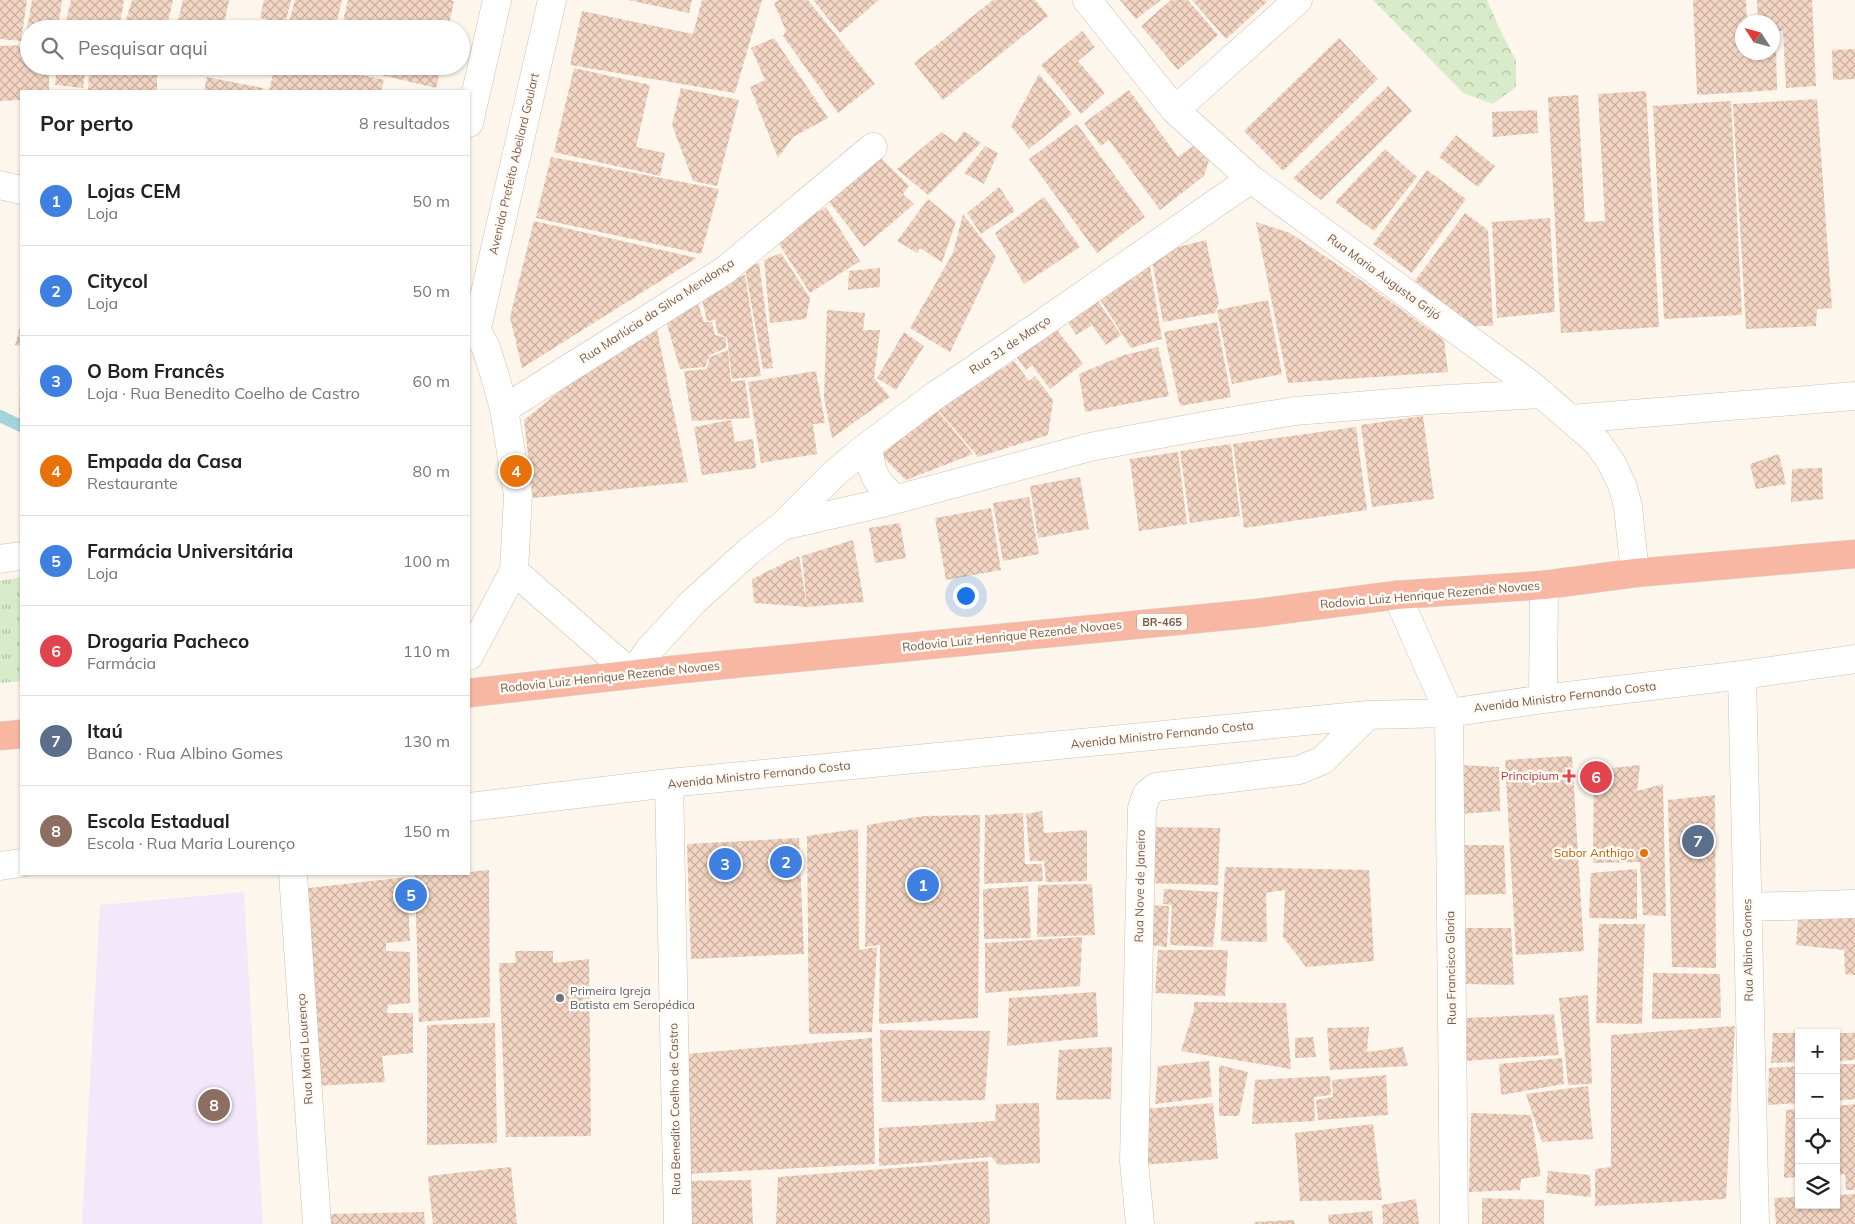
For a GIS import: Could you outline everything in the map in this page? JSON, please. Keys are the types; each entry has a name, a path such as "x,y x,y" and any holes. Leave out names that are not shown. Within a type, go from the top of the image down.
{"highway":[{"name":"Rodovia Luiz Henrique Rezende Novaes","path":"470,693 632,674 1258,612 1397,595 1544,585 1635,573 1855,554"},
{"path":"0,736 20,734"}],"street":[{"path":"470,119 497,0"},
{"name":"Avenida Prefeito Abeilard Goulart","path":"470,654 514,571 518,495 504,410 486,348 473,322 552,0"},
{"name":"Rua Maria Augusta Grijó","path":"1087,0 1175,110 1251,179 1542,394 1597,442 1611,462 1623,487 1628,507 1635,573"},
{"path":"1175,110 1298,0"},
{"name":"Rua Marlúcia da Silva Mendonça","path":"504,410 724,271 873,147"},
{"name":"Rua 31 de Março","path":"782,526 835,473 936,395 1251,179"},
{"path":"514,571 632,674 649,650 692,603 749,551 782,526 896,499 1090,447 1209,425 1295,411 1431,400 1542,394"},
{"path":"1571,420 1855,396"},
{"path":"869,445 872,470 888,493 896,499"},
{"path":"0,559 20,556"},
{"path":"1542,699 1544,585"},
{"path":"1397,595 1449,713"},
{"name":"Avenida Ministro Fernando Costa","path":"470,807 669,783 1368,714 1449,713 1542,699 1742,675 1855,659"},
{"name":"Rua Albino Gomes","path":"1742,675 1754,1224"},
{"name":"Rua Francisco Gloria","path":"1449,713 1454,1224"},
{"name":"Rua Nove de Janeiro","path":"1140,1224 1134,1152 1142,808 1147,794 1156,787 1299,770 1323,760 1368,714"},
{"name":"Rua Benedito Coelho de Castro","path":"669,783 678,1224"},
{"path":"0,866 20,863"},
{"name":"Rua Maria Lourenço","path":"294,875 317,1224"},
{"path":"1747,907 1855,904"}],"shaded area":[{"path":"244,892 263,1224 82,1224 100,905"}],"green space":[{"path":"1373,0 1487,0 1516,60 1516,87 1493,104 1463,93"},
{"path":"20,577 20,681 0,683 0,581"}],"building":[{"path":"0,0 27,0 24,20 20,20 20,41 0,39"},
{"path":"32,0 62,0 59,20 29,20"},
{"path":"71,0 124,0 121,20 66,20"},
{"path":"132,0 173,0 168,20 126,20"},
{"path":"183,0 229,0 225,20 178,20"},
{"path":"264,0 291,0 286,20 260,18"},
{"path":"295,0 342,0 337,20 289,20"},
{"path":"348,0 454,1 450,20 343,20"},
{"path":"628,0 692,0 689,13"},
{"path":"702,0 762,0 735,93 570,65 582,11 693,34"},
{"path":"779,0 808,0 875,84 838,113 783,36 786,31 774,3"},
{"path":"813,0 879,0 840,33"},
{"path":"993,0 1035,0 1048,16 943,100 914,63"},
{"path":"1120,0 1161,0 1136,19"},
{"path":"1171,0 1188,0 1218,35 1178,70 1141,26"},
{"path":"1192,0 1265,0 1267,2 1226,39"},
{"path":"1693,0 1746,0 1747,15 1735,15 1735,60 1776,60 1777,90 1697,95"},
{"path":"1757,0 1812,0 1816,86 1786,88 1783,31 1780,31 1780,15 1758,15"},
{"path":"1082,31 1095,47 1078,61 1105,93 1081,114 1041,65"},
{"path":"774,38 828,118 793,137 778,158 750,87 765,80 751,48"},
{"path":"1339,38 1378,79 1283,171 1244,131"},
{"path":"20,45 20,75 49,75 49,90 20,90 20,100 0,101 0,46"},
{"path":"1855,49 1855,79 1833,80 1832,50"},
{"path":"574,68 650,85 636,147 665,153 660,176 554,152"},
{"path":"1039,74 1072,114 1029,149 1011,126"},
{"path":"56,75 85,75 83,88 55,85"},
{"path":"89,75 157,75 157,90 88,90"},
{"path":"273,75 361,75 384,80 381,90 269,90"},
{"path":"381,75 439,75 436,88"},
{"path":"207,77 263,88 262,90 204,90"},
{"path":"1388,86 1412,111 1321,200 1293,178"},
{"path":"681,88 739,100 717,186 693,181 672,125"},
{"path":"1129,90 1178,157 1199,142 1210,157 1204,176 1160,210 1109,140 1101,146 1084,123"},
{"path":"1646,91 1659,327 1561,333 1548,97 1578,95 1585,222 1605,221 1598,94"},
{"path":"1817,99 1832,308 1817,309 1816,326 1746,329 1733,104"},
{"path":"1731,101 1742,315 1664,319 1653,106"},
{"path":"1537,110 1538,133 1493,137 1492,112"},
{"path":"1077,124 1145,217 1097,253 1029,159"},
{"path":"964,131 981,143 928,195 897,169 941,132 956,142"},
{"path":"1456,135 1495,166 1478,187 1439,157"},
{"path":"985,146 998,153 984,184 964,173"},
{"path":"1385,149 1417,177 1374,231 1335,202"},
{"path":"879,156 909,186 903,194 914,204 864,247 827,199"},
{"path":"551,157 719,189 701,254 536,218"},
{"path":"1427,170 1466,199 1412,273 1373,244"},
{"path":"999,187 1015,211 981,234 967,213"},
{"path":"1044,197 1080,247 1024,284 995,233"},
{"path":"928,199 956,222 942,262 920,248 917,253 897,241"},
{"path":"826,207 860,261 810,293 776,239"},
{"path":"1465,213 1488,230 1493,326 1474,326 1415,281"},
{"path":"963,214 996,257 950,352 910,328 953,253"},
{"path":"1550,218 1555,312 1497,318 1492,222"},
{"path":"534,221 697,258 522,368 510,317"},
{"path":"1256,222 1290,233 1359,279 1444,340 1448,372 1288,383"},
{"path":"1206,240 1219,303 1215,313 1163,322 1151,254"},
{"path":"781,253 810,298 806,319 770,323 764,260"},
{"path":"1148,254 1162,339 1131,348 1096,293"},
{"path":"759,263 773,368 763,369 745,268"},
{"path":"880,268 880,287 848,290 849,271"},
{"path":"745,275 761,376 732,379 727,337 718,334 715,320 707,321 700,290"},
{"path":"1092,292 1121,335 1106,345 1092,325 1076,335 1062,313"},
{"path":"697,300 704,322 712,322 715,335 726,337 726,348 710,355 705,367 680,369 664,314"},
{"path":"1268,300 1282,374 1232,384 1217,310"},
{"path":"827,310 865,313 863,330 880,330 874,378 890,397 832,438 824,398"},
{"path":"654,315 688,482 533,498 524,420"},
{"path":"1217,322 1231,397 1180,406 1164,332"},
{"path":"20,327 20,346 15,345"},
{"path":"1055,327 1083,364 1050,389 1032,365 1026,370 1016,356"},
{"path":"904,332 924,346 896,390 877,378"},
{"path":"1158,347 1169,396 1085,412 1079,374 1124,355"},
{"path":"728,350 731,382 745,380 750,418 692,421 684,371 707,369 710,357"},
{"path":"1014,361 1029,381 1035,376 1053,400 1048,435 978,457 938,410"},
{"path":"816,371 825,423 813,424 817,454 761,463 748,382"},
{"path":"20,375 20,420 19,420"},
{"path":"937,410 973,454 906,480 881,455"},
{"path":"1423,416 1434,499 1372,507 1361,425"},
{"path":"731,420 735,442 753,439 756,468 702,475 694,427"},
{"path":"1356,427 1367,510 1244,528 1233,444"},
{"path":"1231,444 1240,516 1190,523 1180,451"},
{"path":"1178,452 1187,524 1139,531 1130,459"},
{"path":"1779,454 1786,484 1756,489 1750,464"},
{"path":"1822,468 1823,499 1791,502 1792,469"},
{"path":"1080,477 1089,529 1038,538 1030,486"},
{"path":"1029,497 1039,554 1003,561 993,503"},
{"path":"991,508 1001,570 946,580 935,518"},
{"path":"900,523 906,558 875,563 869,528"},
{"path":"853,540 864,602 807,607 802,556"},
{"path":"799,556 807,607 754,603 752,579"},
{"path":"1572,756 1584,951 1516,955 1505,760"},
{"path":"1460,765 1499,767 1500,811 1460,814"},
{"path":"1640,765 1637,791 1663,784 1666,916 1643,915 1640,862 1593,863 1594,770"},
{"path":"1715,795 1716,968 1672,967 1668,800"},
{"path":"1042,811 1044,833 1087,830 1087,881 1046,882 1044,861 1030,861 1026,814"},
{"path":"1023,813 1025,864 1042,864 1043,881 984,884 985,815"},
{"path":"980,815 978,1018 879,1024 880,945 865,947 867,825 924,816"},
{"path":"1146,827 1220,828 1218,885 1144,883"},
{"path":"858,829 859,950 877,947 872,1032 809,1034 807,836"},
{"path":"799,838 804,954 691,959 687,844"},
{"path":"1459,845 1504,845 1506,894 1459,895"},
{"path":"1225,867 1369,870 1374,961 1306,967 1283,937 1285,890 1266,893 1267,942 1221,941"},
{"path":"1637,869 1637,919 1589,918 1591,873"},
{"path":"489,870 490,1017 419,1022 415,875 470,875 470,872"},
{"path":"407,877 410,941 386,943 386,951 410,952 410,1003 388,1005 387,1013 413,1013 413,1053 382,1056 385,1082 315,1086 300,889"},
{"path":"1092,884 1095,935 1037,937 1038,885"},
{"path":"1028,886 1031,938 984,939 983,889"},
{"path":"1164,889 1218,892 1213,947 1170,945 1172,905 1163,904"},
{"path":"1143,905 1169,906 1167,947 1142,944"},
{"path":"1799,911 1855,911 1855,975 1845,974 1844,950 1796,945"},
{"path":"1599,924 1645,924 1642,1024 1596,1023"},
{"path":"1460,928 1511,928 1514,985 1461,984"},
{"path":"1082,937 1080,986 985,993 985,943"},
{"path":"1158,950 1228,950 1225,996 1155,993"},
{"path":"515,951 553,951 553,963 589,959 591,1136 506,1137 499,963 516,963"},
{"path":"1653,973 1720,974 1721,1018 1652,1019"},
{"path":"1096,992 1098,1037 1007,1046 1009,998"},
{"path":"1588,995 1592,1084 1568,1085 1559,998"},
{"path":"1194,1002 1286,1003 1291,1069 1181,1051 1194,1010"},
{"path":"1554,1014 1559,1055 1465,1061 1467,1018"},
{"path":"495,1023 497,1143 427,1145 427,1025"},
{"path":"1735,1026 1726,1199 1595,1206 1595,1169 1611,1167 1611,1035"},
{"path":"1369,1027 1367,1052 1403,1047 1408,1066 1330,1070 1327,1028"},
{"path":"880,1030 990,1031 985,1100 882,1102"},
{"path":"1773,1033 1795,1033 1795,1062 1771,1063"},
{"path":"1840,1033 1855,1033 1855,1060 1840,1061"},
{"path":"1313,1037 1316,1057 1295,1058 1295,1038"},
{"path":"872,1038 875,1164 685,1174 686,1054"},
{"path":"1112,1047 1111,1099 1056,1100 1059,1050"},
{"path":"1562,1058 1564,1084 1501,1095 1499,1064"},
{"path":"1209,1061 1212,1097 1155,1104 1158,1066"},
{"path":"1840,1064 1855,1064 1855,1099 1840,1101"},
{"path":"1219,1065 1248,1072 1239,1116 1219,1116"},
{"path":"1795,1066 1795,1103 1768,1105 1769,1068"},
{"path":"1386,1075 1388,1115 1318,1120 1316,1100 1333,1097 1332,1080"},
{"path":"1330,1076 1331,1095 1314,1097 1315,1121 1252,1124 1255,1080"},
{"path":"1588,1086 1593,1139 1542,1142 1526,1094"},
{"path":"1039,1103 1040,1163 998,1165 992,1157 879,1166 879,1128 995,1121 996,1104"},
{"path":"1213,1103 1218,1159 1141,1165 1144,1109"},
{"path":"1855,1104 1855,1190 1846,1190 1845,1174 1840,1175 1840,1106"},
{"path":"1795,1109 1795,1177 1784,1178 1786,1110"},
{"path":"1471,1113 1531,1115 1541,1176 1521,1179 1520,1190 1469,1192"},
{"path":"1373,1124 1382,1200 1300,1201 1295,1133"},
{"path":"988,1161 990,1224 776,1224 778,1177"},
{"path":"511,1167 517,1224 433,1224 428,1176"},
{"path":"1548,1171 1590,1175 1591,1197 1546,1193"},
{"path":"751,1180 753,1224 685,1224 684,1181"},
{"path":"1855,1194 1855,1224 1776,1224 1774,1198 1795,1197 1795,1209 1840,1209 1840,1195"},
{"path":"1482,1198 1544,1200 1544,1224 1482,1224"},
{"path":"1416,1199 1419,1224 1383,1224 1382,1205"},
{"path":"1372,1211 1373,1224 1329,1224 1328,1215"},
{"path":"424,1212 425,1224 328,1224 327,1214"},
{"path":"1294,1220 1295,1224 1255,1224 1254,1222"}],"waterway":[{"path":"0,416 20,426"}],"place":[{"name":"Empada da Casa","path":"516,471"},
{"name":"Principium","path":"1569,776"},
{"name":"Drogaria Pacheco","path":"1596,777"},
{"name":"Itaú","path":"1698,841"},
{"name":"Sabor Anthigo","path":"1644,853"},
{"name":"Citycol","path":"786,862"},
{"name":"O Bom Francês","path":"725,864"},
{"name":"Lojas CEM","path":"923,885"},
{"name":"Farmácia Universitária","path":"411,895"},
{"name":"Primeira Igreja Batista em Seropédica","path":"560,998"},
{"name":"Escola Estadual","path":"214,1105"}]}
